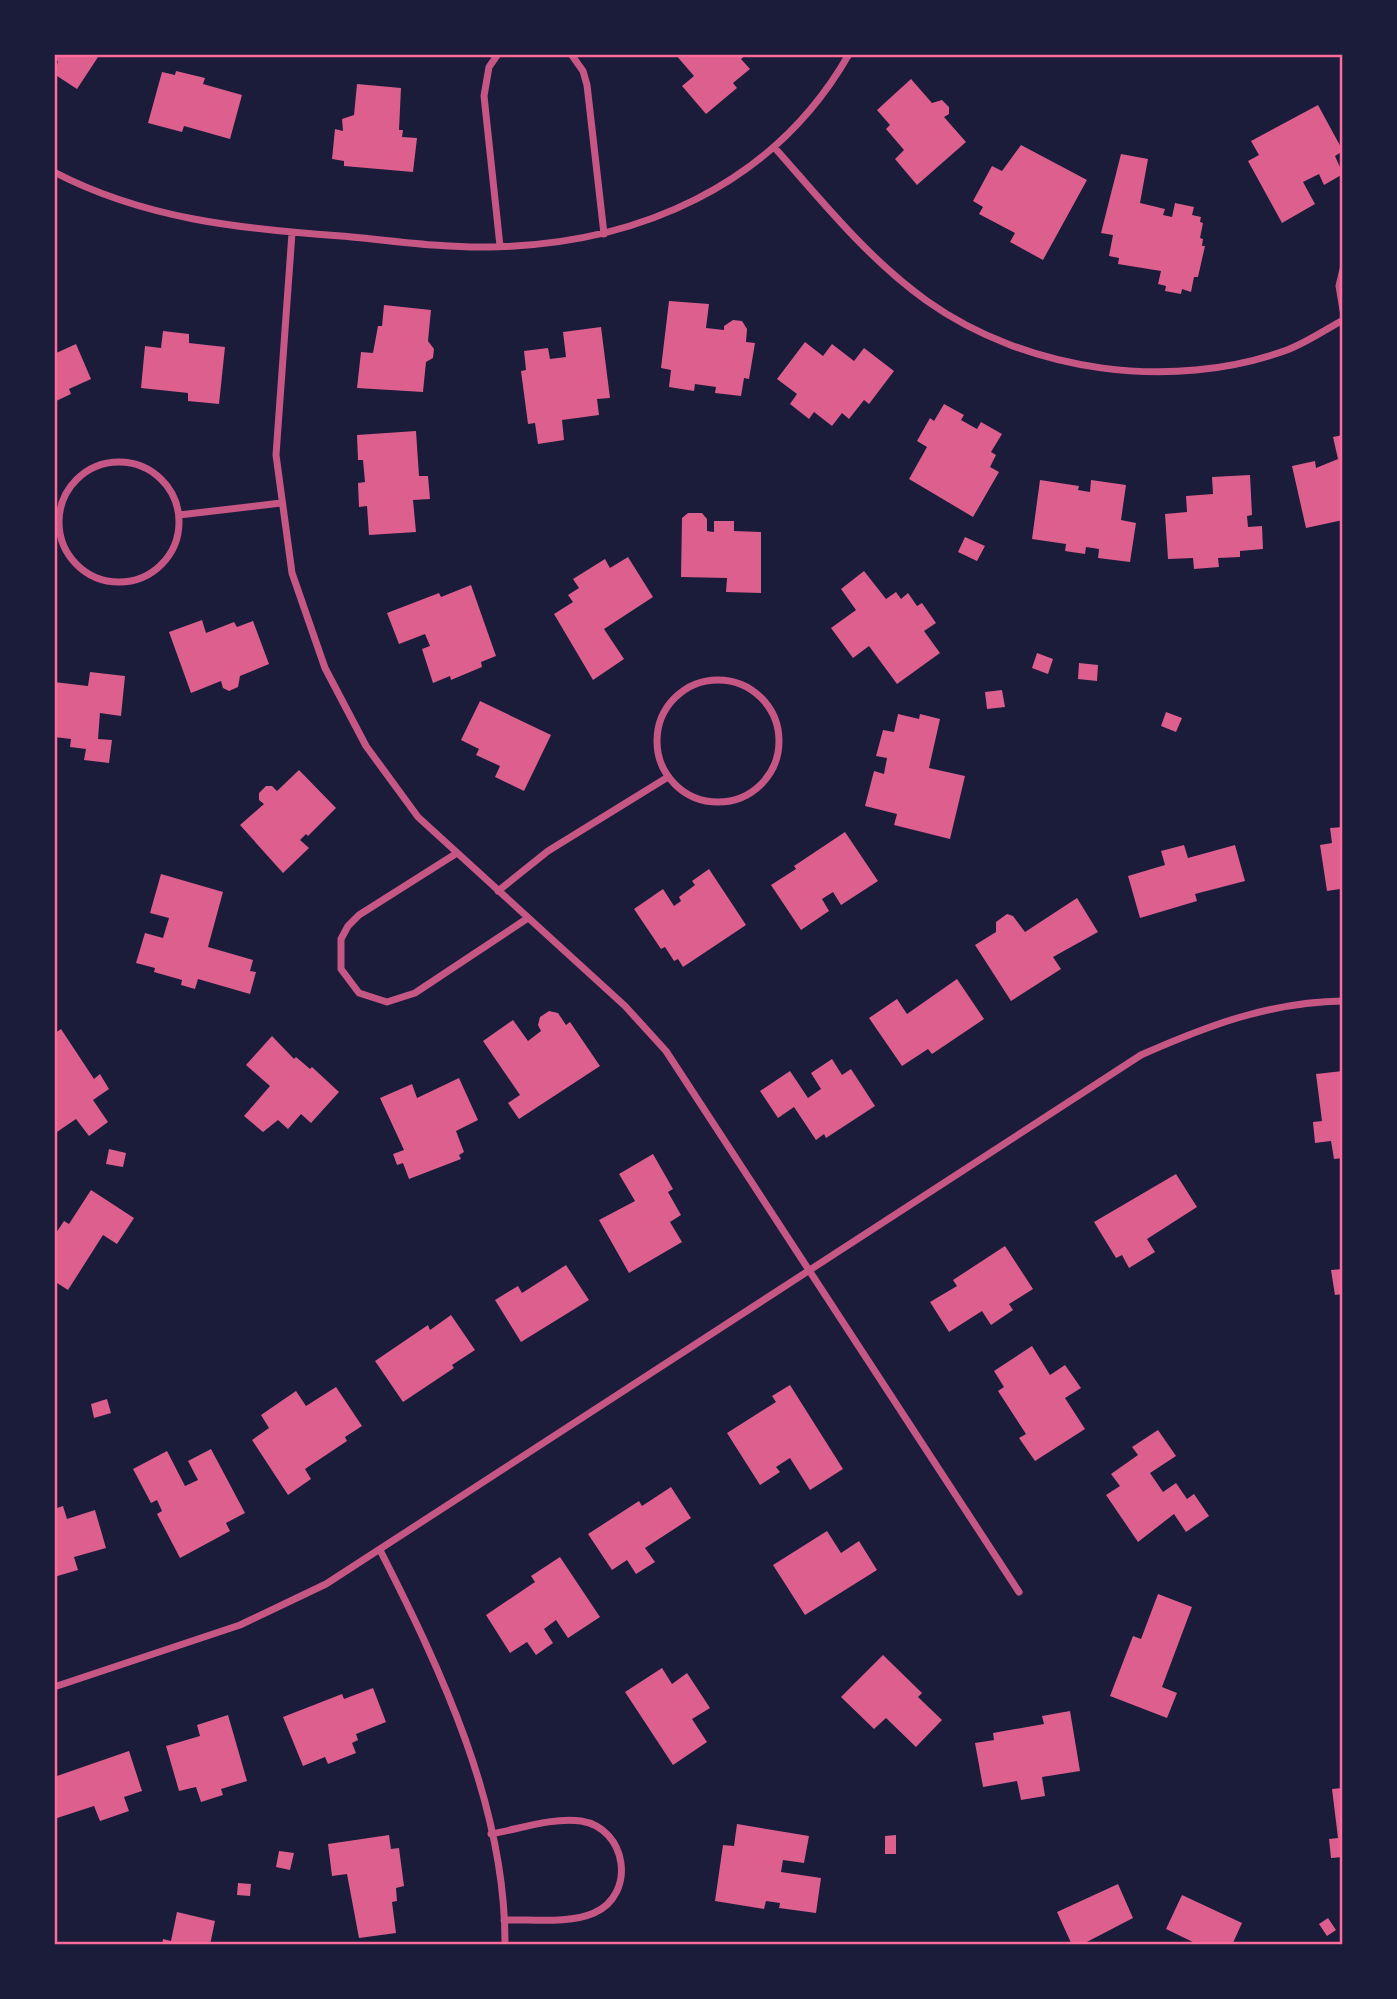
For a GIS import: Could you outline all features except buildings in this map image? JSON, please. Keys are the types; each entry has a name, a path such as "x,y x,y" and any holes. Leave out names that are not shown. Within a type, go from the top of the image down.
{"street":[{"path":"498,54 489,67 484,96 500,246"},
{"path":"571,54 583,71 586,85 604,234"},
{"path":"54,172 112,199 148,210 209,223 292,233 500,246 604,234 665,215 696,201 752,165 804,116 849,54"},
{"path":"774,146 849,233 886,268 928,302 978,330 1023,349 1109,369 1180,371 1260,359 1290,349 1343,320"},
{"path":"292,233 276,455 281,503 292,573 325,668 350,719 418,817 625,1006 666,1051 1018,1592"},
{"path":"1343,269 1339,286 1343,310"},
{"path":"112,462 135,465 157,475 172,493 179,515 175,546 167,560 149,575 126,582 110,582 81,570 66,552 59,530 63,499 71,485 82,474 112,462"},
{"path":"179,515 281,503"},
{"path":"727,680 749,688 767,704 779,733 779,749 766,779 755,790 725,802 709,802 680,789 668,777 656,748 657,732 665,710 681,691 695,684 727,680"},
{"path":"498,891 548,851 668,777"},
{"path":"457,853 359,915 348,926 340,947 341,969 359,993 387,1002 402,1000 528,918"},
{"path":"54,1687 240,1625 326,1584 1140,1055 1212,1024 1252,1012 1283,1006 1343,1001"},
{"path":"380,1550 446,1686 467,1744 491,1834 504,1920 505,1945"},
{"path":"491,1834 581,1821 596,1826 608,1835 622,1861 618,1891 596,1912 582,1917 504,1920"}]}
